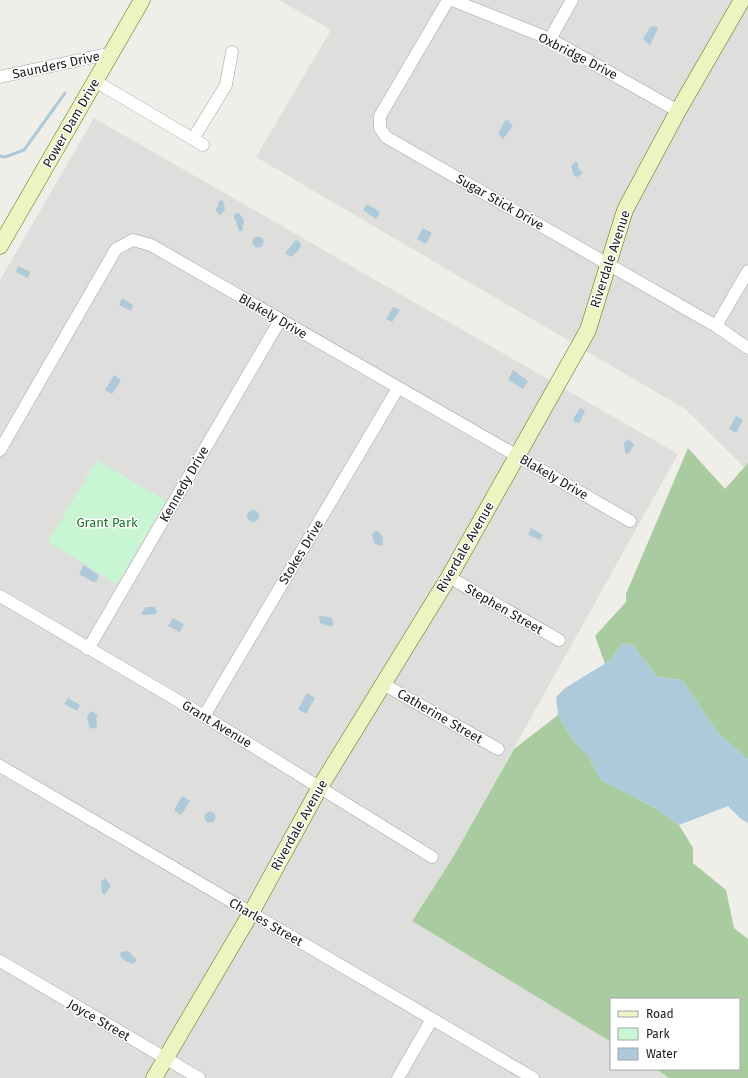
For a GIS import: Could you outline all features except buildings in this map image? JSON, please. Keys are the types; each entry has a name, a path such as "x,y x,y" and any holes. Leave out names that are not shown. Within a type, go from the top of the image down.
{"street":[{"name":"Power Dam Drive","path":"0,246 142,0"},
{"name":"Sugar Stick Drive","path":"448,0 380,116 380,128 386,137 716,326 748,348"},
{"name":"Oxbridge Drive","path":"452,0 550,39 678,111"},
{"path":"550,39 572,0"},
{"name":"Riverdale Avenue","path":"154,1078 251,913 320,787 449,577 588,330 625,210 678,111 742,0"},
{"path":"95,81 198,142 226,85 232,52"},
{"name":"Saunders Drive","path":"0,77 112,53"},
{"name":"Blakely Drive","path":"0,450 116,249 133,240 151,245 630,521"},
{"path":"716,326 748,271"},
{"name":"Kennedy Drive","path":"88,649 280,320"},
{"name":"Stokes Drive","path":"204,716 398,388"},
{"name":"Stephen Street","path":"449,577 559,640"},
{"name":"Grant Avenue","path":"0,596 204,716 432,857"},
{"name":"Catherine Street","path":"383,684 498,749"},
{"name":"Charles Street","path":"0,766 533,1078"},
{"name":"Joyce Street","path":"0,961 199,1078"},
{"path":"398,1078 432,1019"}],"shaded area":[{"path":"279,0 748,0 748,463 745,468 685,409 256,157 331,30"},
{"path":"94,118 678,454 452,859 412,921 610,1041 610,1070 657,1070 669,1078 0,1078 0,280"}],"green space":[{"path":"688,448 725,489 748,463 748,760 716,731 682,680 657,677 633,645 622,643 611,660 605,664 595,636 626,602 626,594"},
{"name":"Grant Park","path":"97,460 166,501 117,584 48,542"},
{"path":"558,715 573,740 587,754 601,780 650,805 679,825 693,848 693,863 726,890 734,928 748,939 748,1078 669,1078 657,1070 740,1070 740,998 610,998 610,1041 412,921 452,859 514,749"}],"water":[{"path":"654,26 658,28 650,45 643,39 650,27"},
{"path":"508,120 513,126 503,139 498,134 505,121"},
{"path":"575,162 578,163 578,168 583,173 577,177 574,176 571,166"},
{"path":"223,200 225,209 221,215 218,214 216,210 219,201"},
{"path":"367,204 380,212 376,219 363,210"},
{"path":"235,213 240,214 244,221 242,231 239,231 234,219"},
{"path":"423,228 432,233 426,244 417,239"},
{"path":"258,236 262,238 264,242 262,246 258,248 254,246 252,242 254,238"},
{"path":"296,240 300,242 301,246 291,257 285,253"},
{"path":"18,266 30,272 28,278 16,272"},
{"path":"122,298 133,305 131,311 119,305"},
{"path":"393,307 400,310 392,322 386,319"},
{"path":"513,370 528,381 523,389 508,380"},
{"path":"114,375 121,380 112,394 105,390"},
{"path":"580,408 585,411 580,422 576,423 573,419"},
{"path":"736,416 743,420 736,433 729,429"},
{"path":"629,439 634,445 629,453 626,454 624,443"},
{"path":"251,510 255,510 259,516 255,522 251,522 247,518 247,514"},
{"path":"531,528 543,535 541,540 528,535"},
{"path":"375,531 379,532 383,538 382,546 375,544 372,535"},
{"path":"84,565 98,575 97,581 93,582 79,574"},
{"path":"146,607 155,607 157,612 155,614 143,615 141,613"},
{"path":"319,616 331,617 334,624 331,627 320,623"},
{"path":"173,618 184,624 180,632 168,626"},
{"path":"622,643 633,645 657,677 682,680 716,731 748,760 748,823 741,819 728,806 679,825 650,805 601,780 587,754 573,740 558,715 556,697 565,688 611,660"},
{"path":"307,693 315,698 306,714 298,709"},
{"path":"68,698 80,705 77,711 64,704"},
{"path":"91,711 98,715 96,718 97,727 90,729 87,717"},
{"path":"182,796 190,801 181,815 174,810"},
{"path":"210,811 214,813 216,817 214,821 210,823 206,821 204,817 206,813"},
{"path":"105,878 111,886 105,895 102,893 101,882"},
{"path":"128,951 137,960 133,964 125,961 120,956 121,952"}],"waterway":[{"path":"0,156 5,157 24,150 65,93"}]}
